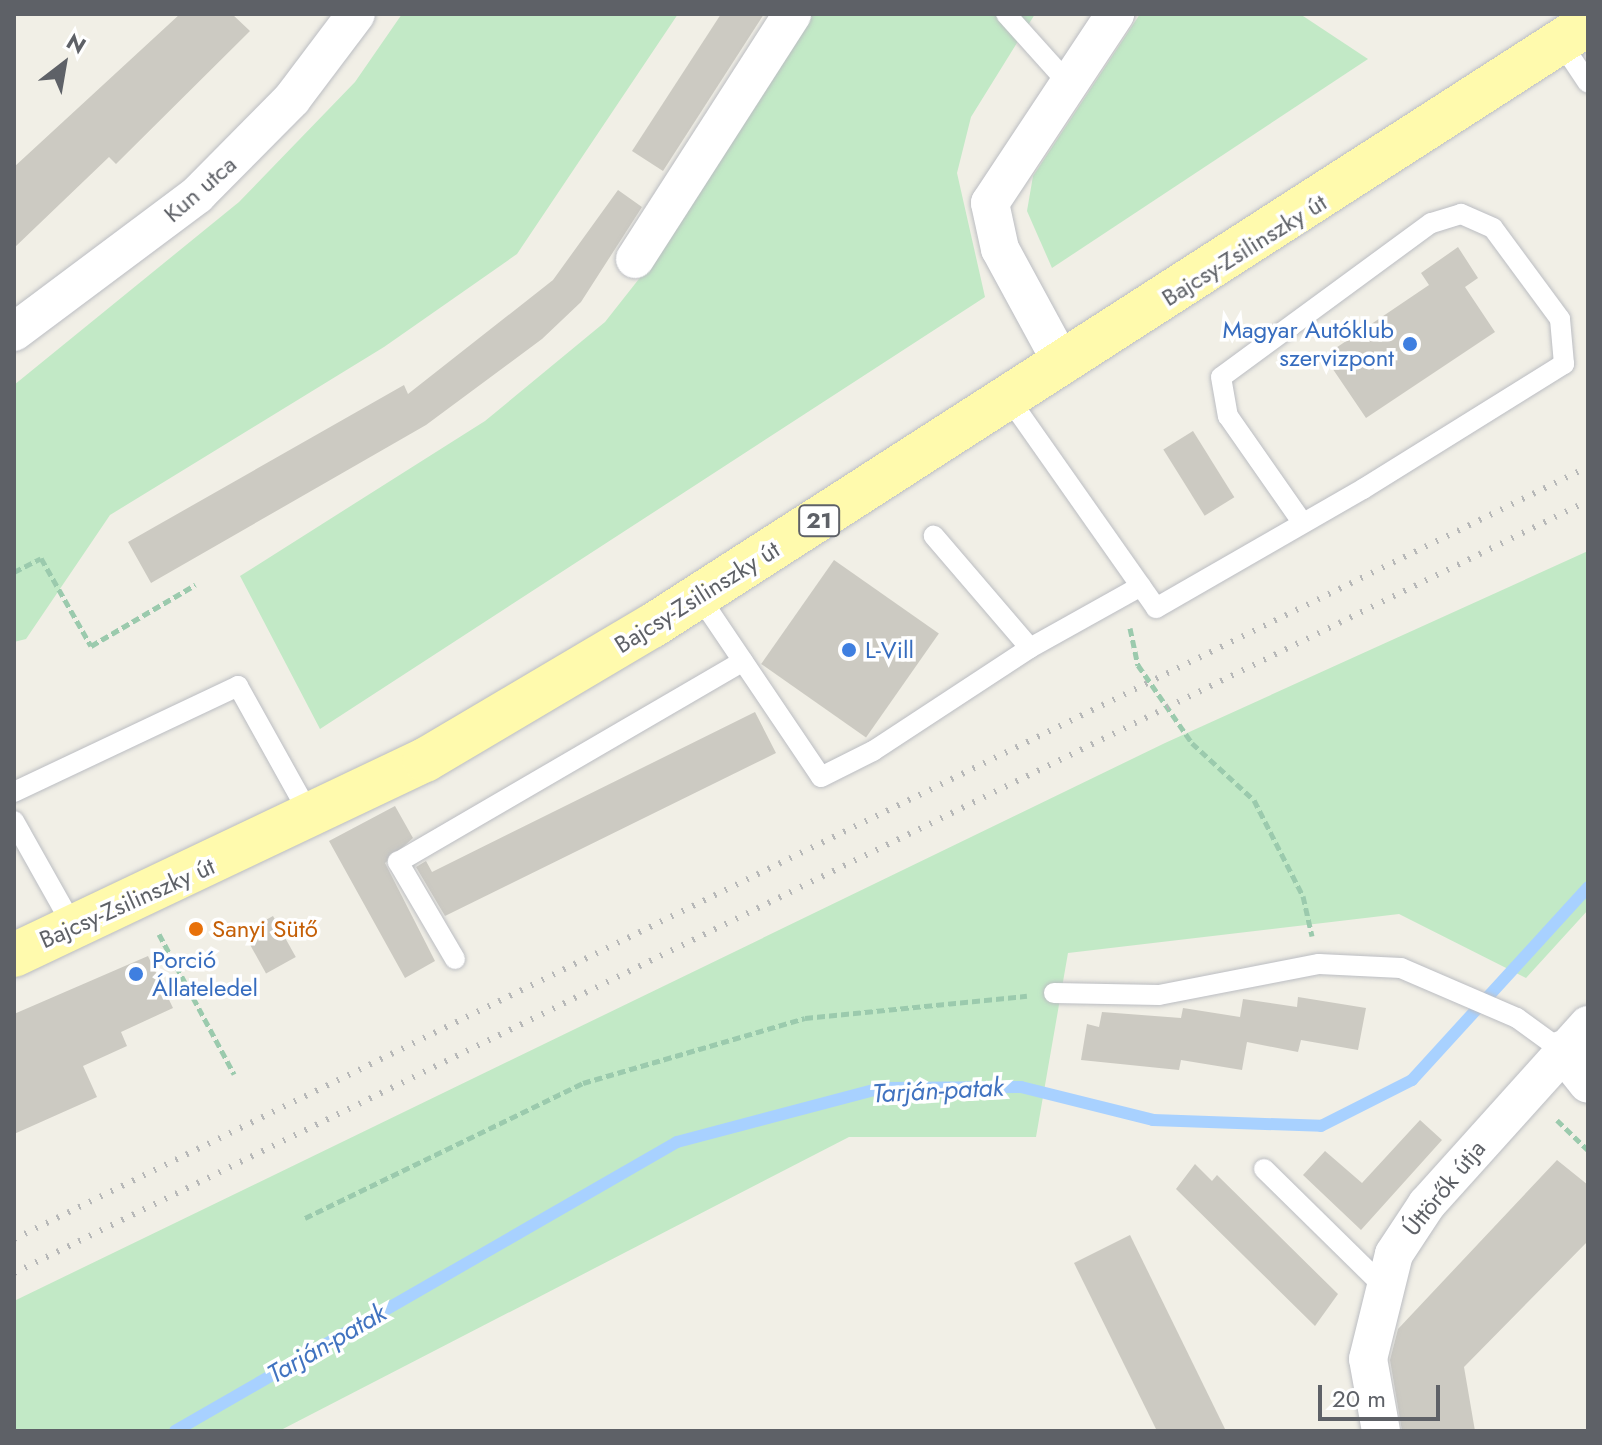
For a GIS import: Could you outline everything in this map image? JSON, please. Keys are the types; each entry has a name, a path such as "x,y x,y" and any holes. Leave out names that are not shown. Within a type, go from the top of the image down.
{"main road":[{"name":"Bajcsy-Zsilinszky út","path":"14,955 311,817 425,760 699,596 1010,400 1574,33"}],"street":[{"name":"Kun utca","path":"14,332 197,195 292,99 356,14"},
{"path":"635,259 792,14"},
{"path":"1063,365 1000,249 990,203 1067,82 1115,14"},
{"path":"1575,1038 1577,1096"},
{"name":"Úttörők útja","path":"1381,1431 1368,1359 1381,1284 1408,1228 1575,1038"}],"lane":[{"path":"1006,14 1067,82"},
{"path":"1574,33 1588,83"},
{"path":"1010,400 1156,608 1302,522 1564,364 1560,319 1493,228 1461,214 1431,223 1221,377 1228,416 1302,522"},
{"path":"934,536 1030,648"},
{"path":"699,596 821,777 873,751 1030,648 1141,586"},
{"path":"455,959 398,862 743,661"},
{"path":"14,792 238,686 311,817"},
{"path":"14,821 74,928"},
{"path":"1054,993 1159,995 1319,964 1401,968 1453,987 1517,1018 1575,1038"},
{"path":"1264,1169 1381,1284"}],"path":[{"path":"14,572 41,558 91,646 195,585"},
{"path":"1156,608 1130,628 1134,656 1192,743 1254,800 1303,896 1319,964"},
{"path":"174,962 234,1074"},
{"path":"305,1218 583,1083 805,1018 1054,993"},
{"path":"1546,1130 1577,1096"},
{"path":"1556,1120 1588,1150"}],"green space":[{"path":"402,14 678,14 517,254 384,347 110,515 26,639 14,642 14,385 239,202 355,82"},
{"path":"808,14 1035,14 971,117 957,173 985,297 320,729 240,576 485,421 605,322 657,256"},
{"path":"1140,14 1300,14 1368,59 1052,268 1027,211 1033,176"},
{"path":"1588,551 1588,910 1526,978 1399,914 1068,953 1036,1137 849,1137 279,1431 14,1431 14,1301 1165,743"}],"building":[{"path":"180,14 232,14 250,31 116,164 109,157 14,248 14,167"},
{"path":"721,14 764,14 663,171 632,151"},
{"path":"618,190 642,207 581,302 542,339 426,425 151,583 128,542 404,385 408,394 553,280"},
{"name":"Magyar Autóklub szervizpont","path":"1458,247 1478,278 1465,287 1495,332 1366,418 1324,356 1429,285 1421,273"},
{"path":"1193,431 1234,497 1205,516 1163,450"},
{"name":"L-Vill","path":"834,560 939,633 866,737 761,664"},
{"path":"755,712 776,753 445,916 416,867 426,861 432,872"},
{"path":"395,806 413,838 385,863 435,961 405,978 329,841"},
{"path":"273,916 296,957 266,974 243,932"},
{"path":"148,956 173,1008 121,1032 127,1046 83,1066 97,1097 14,1134 14,1014"},
{"path":"1298,997 1366,1008 1358,1050 1301,1040 1298,1052 1247,1042 1242,1070 1181,1060 1179,1070 1081,1060 1087,1024 1099,1027 1102,1012 1181,1018 1183,1008 1240,1017 1243,999 1297,1007"},
{"path":"1420,1120 1442,1140 1361,1230 1303,1175 1325,1151 1362,1183"},
{"path":"1557,1160 1588,1185 1588,1241 1464,1367 1475,1431 1402,1431 1390,1360 1398,1329"},
{"path":"1195,1164 1212,1181 1217,1175 1338,1294 1315,1326 1176,1189"},
{"path":"1130,1235 1226,1431 1157,1431 1074,1263"}],"waterway":[{"name":"Tarján-patak","path":"175,1431 677,1142 882,1088 1021,1087 1153,1120 1321,1126 1412,1080 1588,887"}],"railway":[{"path":"14,1239 1588,467"},
{"path":"14,1273 1588,501"}],"place":[{"name":"Magyar Autóklub szervizpont","path":"1410,344"},
{"name":"L-Vill","path":"849,650"},
{"name":"Sanyi Sütő","path":"196,929"},
{"name":"Porció Állateledel","path":"136,974"}]}
